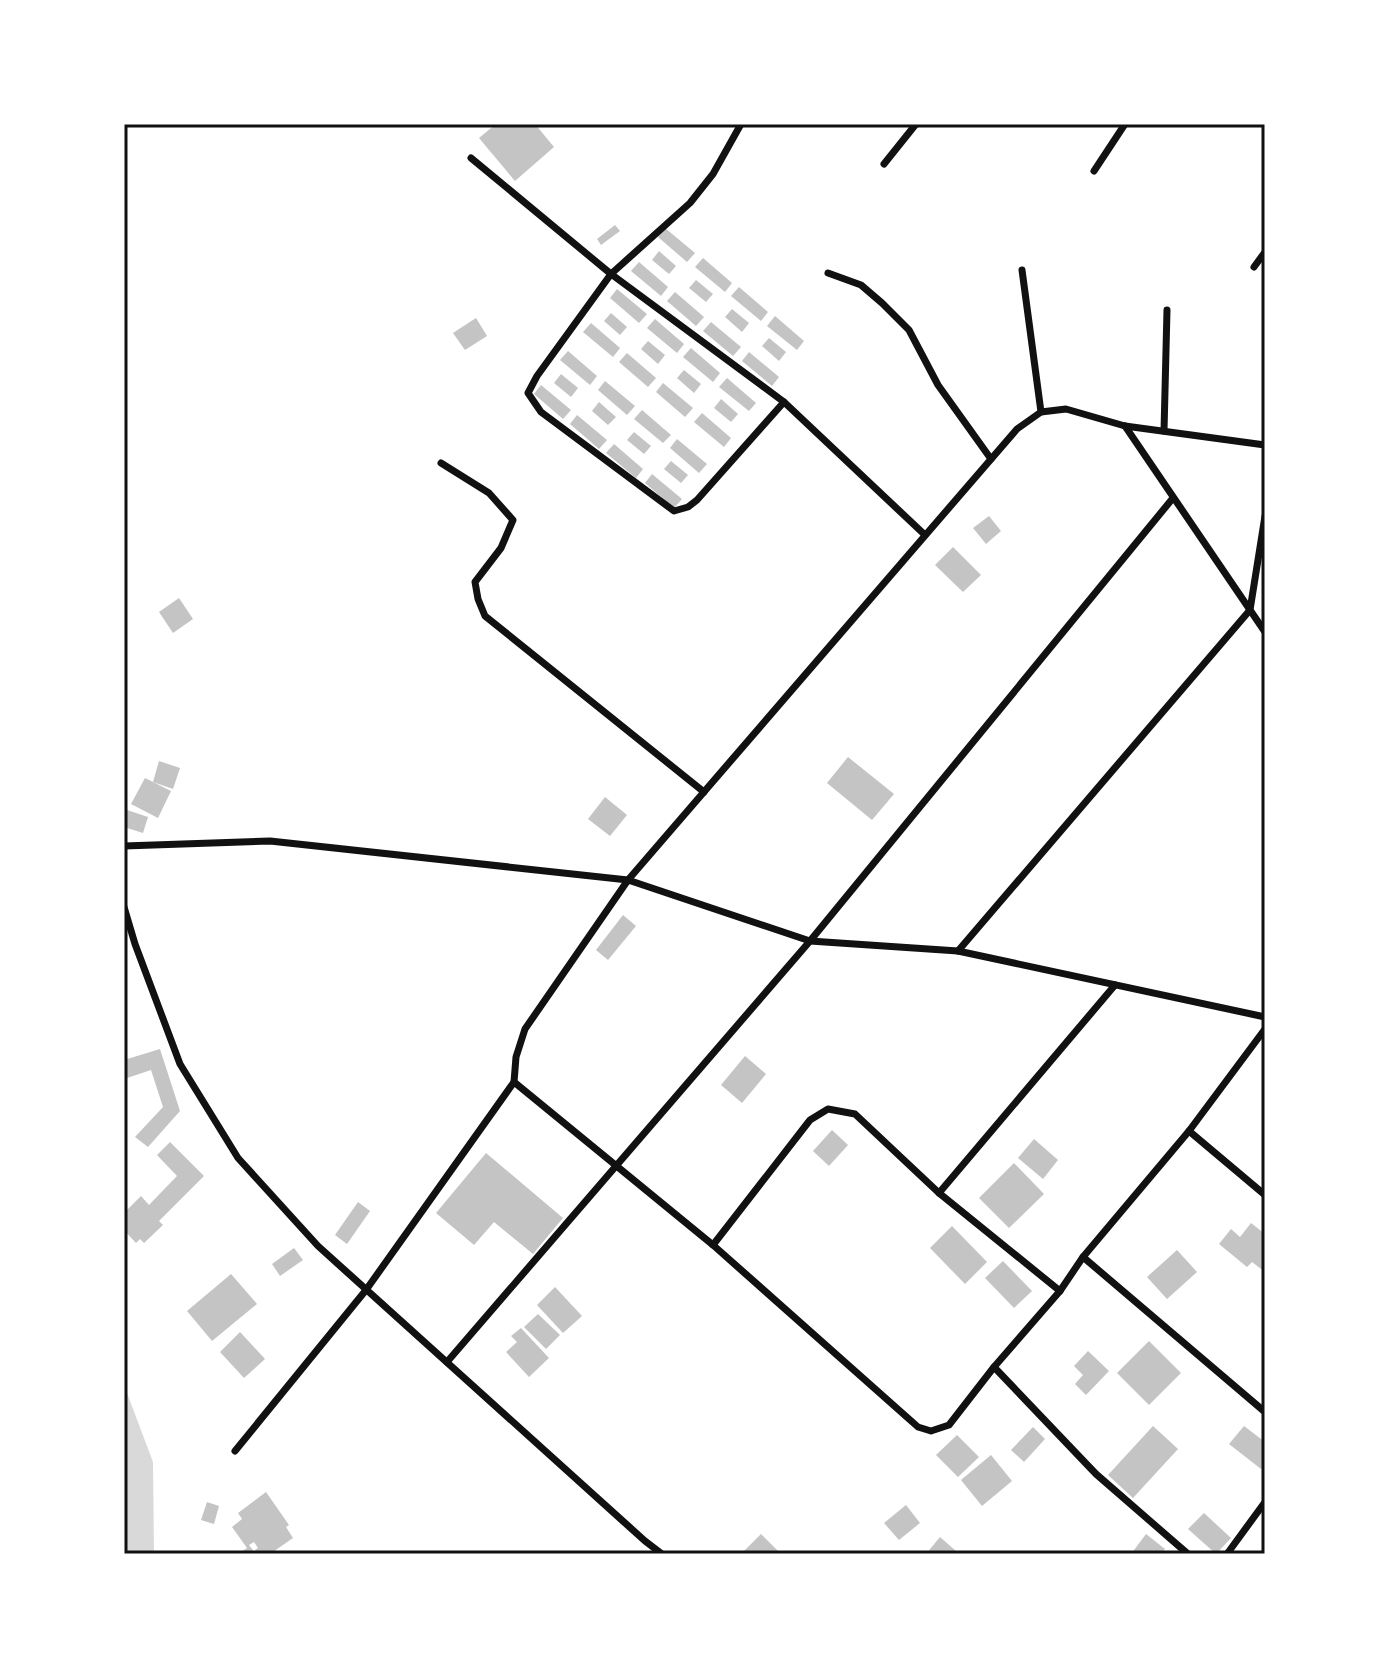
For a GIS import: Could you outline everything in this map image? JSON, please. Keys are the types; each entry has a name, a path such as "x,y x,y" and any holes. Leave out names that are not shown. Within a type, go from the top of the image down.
{"street":[{"path":"741,124 713,174 690,203 611,274 528,393 541,412 674,511 688,507 697,500 784,402"},
{"path":"884,164 916,124"},
{"path":"1094,171 1125,124"},
{"path":"471,158 611,274 784,402 925,535"},
{"path":"1254,267 1265,252"},
{"path":"1022,270 1041,412"},
{"path":"828,273 861,285 909,330 938,385 991,459"},
{"path":"1164,431 1167,310"},
{"path":"235,1451 366,1290 514,1082 516,1057 525,1029 628,880 1017,429 1041,412 1066,409 1125,426 1265,445"},
{"path":"1125,426 1265,632"},
{"path":"441,463 489,493 513,520 501,548 475,582 485,616 704,792"},
{"path":"447,1362 810,941 1173,498"},
{"path":"958,951 1250,610 1265,516"},
{"path":"124,846 270,841 628,880 810,941 958,951 1265,1017"},
{"path":"124,907 180,1064 238,1158 318,1246 662,1554"},
{"path":"939,1193 1115,985"},
{"path":"514,1082 713,1245 918,1427 931,1431 949,1425 1060,1291 1083,1257 1189,1131 1265,1029"},
{"path":"713,1245 810,1120 828,1109 855,1114 939,1193 1060,1291"},
{"path":"1189,1131 1265,1195"},
{"path":"1083,1257 1265,1412"},
{"path":"994,1367 1096,1474 1188,1554"},
{"path":"1227,1554 1265,1502"}],"shaded area":[{"path":"124,1385 153,1462 154,1554 124,1554"}],"building":[{"path":"496,124 535,124 554,147 515,181 479,138"},
{"path":"615,225 620,231 601,245 597,239"},
{"path":"665,228 695,253 687,262 658,237"},
{"path":"659,251 676,266 669,274 652,260"},
{"path":"703,258 732,283 725,292 695,267"},
{"path":"639,262 668,287 661,296 631,271"},
{"path":"696,280 713,294 706,302 689,288"},
{"path":"739,287 768,312 761,321 731,296"},
{"path":"617,289 647,314 639,323 610,298"},
{"path":"675,292 704,317 696,326 667,301"},
{"path":"732,309 749,323 742,332 725,317"},
{"path":"611,313 627,327 620,335 604,321"},
{"path":"775,316 804,341 797,350 767,326"},
{"path":"476,318 487,336 465,350 453,333"},
{"path":"655,319 684,344 677,353 647,328"},
{"path":"711,322 741,347 733,356 703,331"},
{"path":"591,323 620,348 613,357 583,332"},
{"path":"769,338 786,352 779,361 762,346"},
{"path":"648,341 665,355 658,364 641,349"},
{"path":"691,348 720,373 713,382 683,357"},
{"path":"568,351 597,376 590,385 560,360"},
{"path":"749,352 779,377 772,386 742,361"},
{"path":"627,353 656,378 648,387 619,362"},
{"path":"684,370 701,384 694,393 677,378"},
{"path":"561,374 578,388 571,397 554,383"},
{"path":"727,378 756,403 749,411 719,387"},
{"path":"605,381 635,406 627,415 598,390"},
{"path":"663,383 693,408 685,417 656,392"},
{"path":"541,385 571,410 563,419 534,394"},
{"path":"721,399 738,414 731,422 714,408"},
{"path":"599,402 616,417 608,425 592,411"},
{"path":"642,410 671,435 663,443 634,419"},
{"path":"702,413 731,438 724,447 694,422"},
{"path":"577,415 607,440 599,449 570,424"},
{"path":"634,432 651,446 644,454 627,440"},
{"path":"677,439 707,464 699,473 670,448"},
{"path":"614,444 643,469 636,478 606,453"},
{"path":"671,461 688,475 681,483 664,469"},
{"path":"652,474 682,499 674,508 645,483"},
{"path":"989,516 1001,531 986,544 973,528"},
{"path":"953,547 981,575 963,592 935,565"},
{"path":"179,598 193,619 173,633 159,612"},
{"path":"848,757 894,794 872,820 827,783"},
{"path":"159,761 180,768 173,789 153,782"},
{"path":"145,778 171,791 158,818 131,804"},
{"path":"605,797 627,815 610,836 588,819"},
{"path":"124,809 148,817 143,833 124,827"},
{"path":"623,915 636,926 608,960 596,950"},
{"path":"160,1049 180,1111 148,1147 135,1137 163,1107 151,1070 124,1079 124,1060"},
{"path":"745,1056 766,1074 742,1103 721,1085"},
{"path":"832,1130 848,1145 829,1166 813,1151"},
{"path":"1034,1139 1058,1160 1043,1179 1018,1158"},
{"path":"170,1142 204,1176 159,1221 163,1225 144,1243 140,1239 136,1243 124,1230 124,1213 141,1196 149,1205 177,1176 157,1155"},
{"path":"486,1153 563,1218 533,1254 494,1222 474,1245 436,1213"},
{"path":"1014,1163 1044,1194 1009,1228 979,1198"},
{"path":"358,1202 370,1211 347,1244 335,1235"},
{"path":"1251,1223 1265,1234 1265,1272 1252,1262 1247,1267 1219,1244 1231,1229 1240,1237"},
{"path":"952,1226 987,1262 965,1284 930,1248"},
{"path":"294,1248 303,1260 280,1276 272,1264"},
{"path":"1177,1250 1197,1272 1167,1299 1147,1277"},
{"path":"1003,1261 1032,1291 1014,1308 985,1278"},
{"path":"231,1274 257,1304 212,1341 187,1311"},
{"path":"555,1287 582,1316 563,1333 537,1305"},
{"path":"538,1314 560,1335 546,1349 524,1327"},
{"path":"521,1328 549,1358 529,1377 506,1352 517,1342 511,1336"},
{"path":"240,1332 265,1359 244,1378 220,1352"},
{"path":"1149,1341 1181,1373 1149,1405 1117,1373"},
{"path":"1088,1351 1109,1371 1086,1395 1075,1384 1083,1375 1074,1366"},
{"path":"1153,1426 1178,1449 1133,1498 1108,1475"},
{"path":"1244,1426 1265,1442 1265,1465 1261,1469 1229,1444"},
{"path":"1033,1427 1045,1439 1024,1462 1011,1450"},
{"path":"957,1435 979,1457 958,1477 936,1455"},
{"path":"991,1455 1012,1481 982,1506 961,1480"},
{"path":"266,1492 289,1525 286,1527 293,1538 270,1554 258,1554 254,1542 249,1545 256,1554 238,1554 247,1548 232,1527 242,1519 238,1513"},
{"path":"207,1502 219,1506 214,1524 201,1520"},
{"path":"906,1505 920,1523 899,1540 884,1523"},
{"path":"1204,1513 1231,1538 1216,1554 1188,1529"},
{"path":"761,1534 781,1554 741,1554"},
{"path":"1146,1534 1165,1549 1161,1554 1131,1554"},
{"path":"940,1537 956,1551 954,1554 926,1554"}]}
